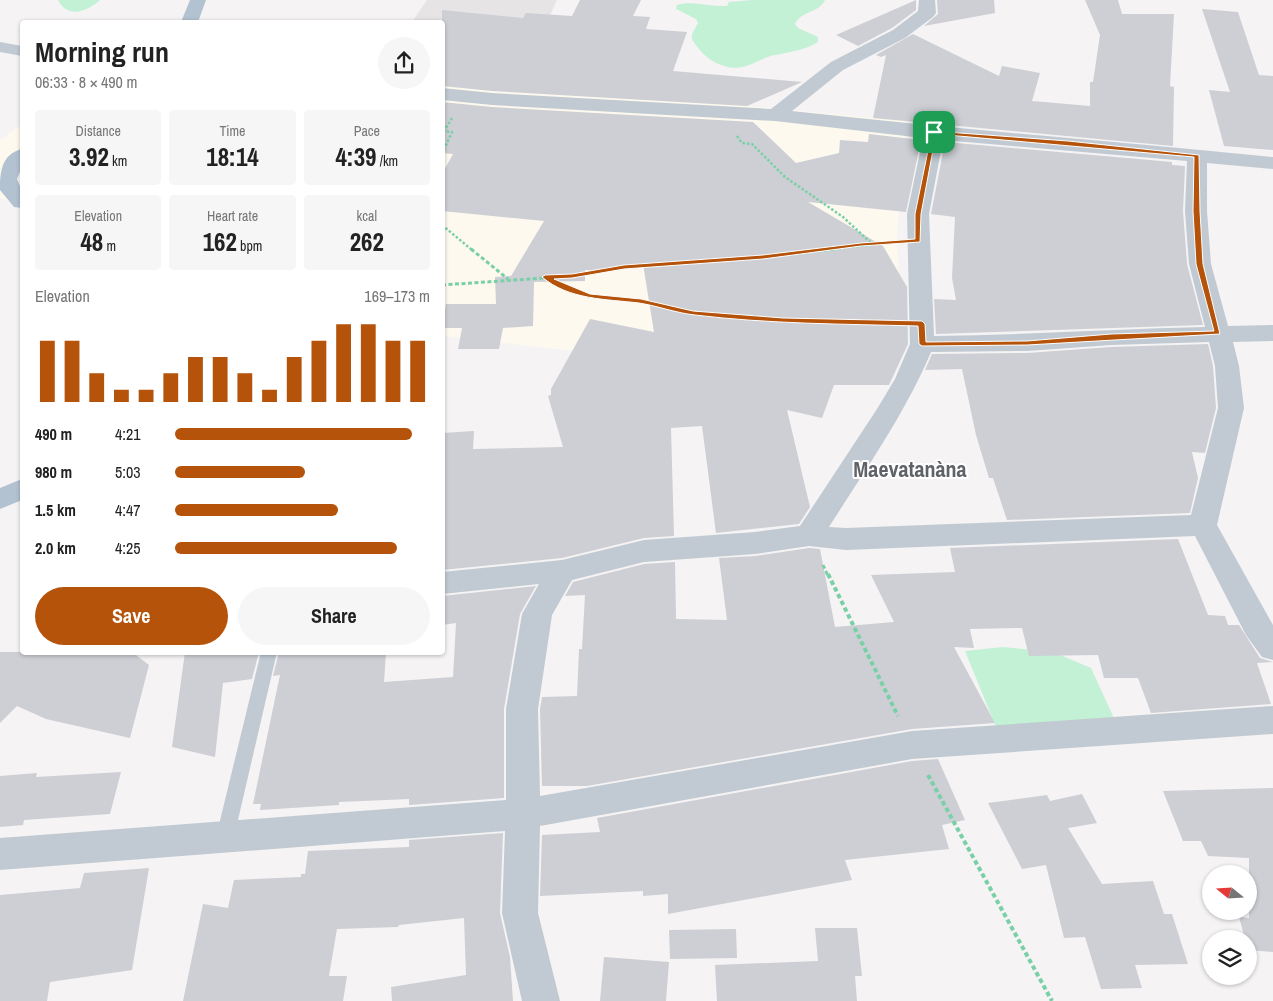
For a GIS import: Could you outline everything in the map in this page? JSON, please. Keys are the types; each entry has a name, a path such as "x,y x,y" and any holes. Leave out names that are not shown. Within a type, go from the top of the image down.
{"main road":[{"path":"191,20 198,0"},
{"path":"20,157 7,173 6,182 12,195 20,201"},
{"path":"0,499 20,490"}],"street":[{"path":"775,115 837,66 899,34 927,13 927,0"},
{"path":"0,47 20,51"},
{"path":"445,94 492,99 775,115 934,132 1273,163"},
{"path":"809,535 888,413 907,379 922,334 918,214 934,132"},
{"path":"1197,156 1196,211 1200,264 1227,366 1230,408 1203,525 1257,626 1273,648"},
{"path":"922,334 1027,343 1111,337 1273,333"},
{"path":"445,582 562,571 644,551 755,543 809,535 846,539 1203,525"},
{"path":"541,1001 520,914 523,814 522,709 537,614 562,571"},
{"path":"0,854 523,814 912,745 1273,720"}],"lane":[{"path":"225,837 268,655"}],"path":[{"path":"445,129 450,120 469,108 492,99"},
{"path":"445,131 452,132 445,147"},
{"path":"737,136 742,143 752,144 785,177 843,217 872,244"},
{"path":"445,227 508,279"},
{"path":"445,284 572,276 624,267 763,257 872,244 918,241"},
{"path":"545,277 589,296 641,301 693,313 922,334"}],"shaded area":[{"path":"427,0 557,0 531,56 445,23 445,20 413,20"},
{"path":"445,84 660,98 905,121 897,236 903,345 572,351 445,336"},
{"path":"20,125 20,204 0,198 0,140"}],"green space":[{"path":"58,0 100,0 89,8 72,12 62,6"},
{"path":"752,0 825,0 819,7 801,17 795,24 798,28 818,37 818,42 803,49 767,57 740,68 726,67 714,62 703,54 692,37 698,23 696,19 676,9 677,5 683,4 695,3 727,6 729,2"},
{"path":"1003,647 1053,652 1091,668 1118,727 998,732 965,651"}],"building":[{"path":"580,0 641,0 633,16 650,17 646,29 687,32 673,71 802,82 747,106 492,91 445,86 445,20 442,20 442,10 523,18 526,13 572,16"},
{"path":"916,0 916,10 892,28 858,46 836,35"},
{"path":"937,0 994,0 995,13 924,26 938,14"},
{"path":"1085,0 1118,0 1122,14 1174,14 1170,86 1174,87 1173,146 873,118 886,55 881,57 876,55 913,34 999,76 1002,66 1040,73 1032,101 1090,106 1090,82 1093,82 1100,35"},
{"path":"1202,9 1238,12 1259,75 1273,76 1273,150 1224,146 1209,90 1230,92"},
{"path":"445,102 492,107 753,122 796,163 839,153 840,140 868,142 869,134 921,140 906,212 808,202 883,246 907,287 908,344 889,385 834,385 822,418 787,410 810,507 799,524 716,533 702,426 671,428 674,536 644,538 562,558 445,570 445,433 474,431 473,449 563,447 548,396 551,395 551,389 590,319 654,332 643,264 608,271 585,270 585,281 534,282 533,326 503,328 499,349 458,349 462,328 445,328 446,304 496,304 495,277 511,276 544,221 445,211 445,169 453,154 445,153"},
{"path":"945,142 1172,162 1172,165 1185,166 1183,211 1187,264 1203,325 936,334 934,299 956,300 952,278 955,217 931,214"},
{"path":"1208,344 1213,366 1216,408 1205,453 1192,452 1198,478 1190,513 1007,520 993,478 989,478 976,435 962,369 925,370 932,354 1027,353 1111,347"},
{"path":"1178,539 1208,615 1225,616 1228,625 1239,625 1260,658 1273,662 1257,663 1271,704 1151,713 1138,678 1104,678 1098,655 1029,656 1022,628 970,629 974,648 954,647 995,723 912,729 587,786 542,786 540,709 542,697 577,696 579,649 582,649 585,595 565,596 573,582 644,564 675,562 676,619 727,620 719,558 755,556 809,548 820,549 835,627 894,622 871,575 955,572 950,548"},
{"path":"536,586 520,614 504,709 504,798 409,805 409,799 339,802 339,805 260,810 261,804 253,804 280,675 273,676 278,655 386,655 384,682 453,677 456,623 445,625 445,596"},
{"path":"0,652 20,652 20,655 136,655 149,665 130,738 46,719 17,706 0,723"},
{"path":"185,655 258,655 252,679 223,683 215,757 172,747"},
{"path":"938,759 965,820 942,825 949,849 845,860 852,880 668,914 668,894 643,896 643,891 540,896 542,835 600,832 597,818 912,761"},
{"path":"121,772 110,814 24,820 23,825 0,827 0,776 37,773 36,777"},
{"path":"1273,788 1273,952 1257,951 1257,930 1243,930 1240,920 1258,920 1258,865 1249,865 1249,858 1208,856 1201,841 1183,841 1163,791"},
{"path":"1082,794 1097,823 1068,828 1102,884 1153,881 1164,914 1172,914 1188,964 1135,965 1142,988 1101,989 1085,937 1064,938 1046,865 1022,869 988,803 1047,795 1050,801"},
{"path":"503,833 500,913 510,957 513,1001 392,1001 391,987 466,975 464,918 399,925 398,927 337,929 329,976 347,976 343,1001 183,1001 203,904 228,908 234,880 301,877 301,874 305,874 308,851 409,847 409,840"},
{"path":"149,868 132,970 50,982 47,1001 0,1001 0,895 80,888 84,873"},
{"path":"815,928 857,928 862,976 855,976 857,1001 717,1001 715,965 818,961"},
{"path":"736,929 737,958 670,959 669,930"},
{"path":"604,957 669,962 666,1001 600,1001"}],"district":[{"name":"Maevatanàna","path":"910,469"}],"route":[{"path":"934,132 1197,156 1196,211 1200,264 1218,333 1111,337 1027,343 922,344 922,324 783,320 693,313 641,301 589,296 545,277 572,276 624,267 763,257 861,244 918,241 918,214 934,132"}]}
